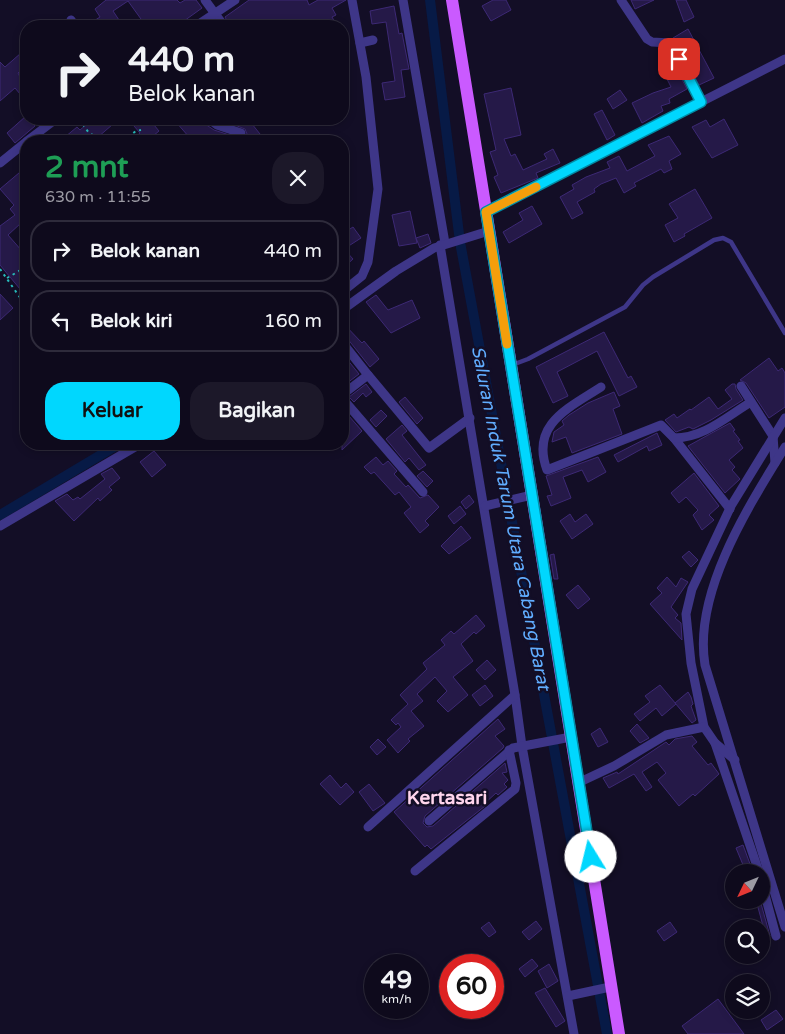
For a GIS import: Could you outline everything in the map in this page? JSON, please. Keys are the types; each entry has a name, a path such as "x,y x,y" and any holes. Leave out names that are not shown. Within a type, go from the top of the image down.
{"main road":[{"path":"456,2 486,212 484,233 513,364 526,452 526,497 567,738 580,782 607,988 618,1034"}],"street":[{"path":"205,0 220,20"},
{"path":"205,20 235,0"},
{"path":"352,0 366,41 367,84 378,190 368,262 358,291"},
{"path":"403,0 470,418 488,506 516,695 572,995 574,1034"},
{"path":"621,0 647,39 656,42 668,42 671,45 701,102"},
{"path":"486,212 785,59"},
{"path":"36,135 48,125"},
{"path":"220,125 241,133"},
{"path":"0,163 20,147"},
{"path":"349,302 358,291 443,244 484,233"},
{"path":"349,292 358,291"},
{"path":"349,351 429,448 470,418"},
{"path":"349,391 368,375"},
{"path":"741,386 773,436 775,463"},
{"path":"601,387 551,423 541,447 548,470 659,425 664,426 730,509"},
{"path":"674,438 688,438 702,433 751,402"},
{"path":"349,405 423,492"},
{"path":"735,760 715,743 704,727 690,655 686,614 692,589 730,509 785,418"},
{"path":"526,452 541,447"},
{"path":"785,448 775,463 725,557 706,611 703,634 705,665 785,926"},
{"path":"0,526 130,450"},
{"path":"488,506 526,497"},
{"path":"368,827 516,695"},
{"path":"580,782 614,766 666,735 704,727"},
{"path":"428,821 510,750 567,738"},
{"path":"715,743 756,864"},
{"path":"415,871 515,789 516,783 510,750"},
{"path":"769,909 776,936"},
{"path":"572,995 607,988"}],"lane":[{"path":"513,364 528,359 625,307 643,285 653,277 714,240 723,238 730,242 785,333"}],"path":[{"path":"83,125 93,135"},
{"path":"131,135 141,130"},
{"path":"0,269 20,298"},
{"path":"6,279 20,271"}],"building":[{"path":"106,0 177,0 180,3 185,0 196,0 202,8 185,20 142,20 128,1 113,11 119,20 95,20 100,17 95,9"},
{"path":"249,0 307,0 309,5 318,0 346,0 332,8 336,15 332,17 334,20 227,20 225,17"},
{"path":"493,0 506,0 511,10 491,21 482,6"},
{"path":"631,0 654,0 635,9"},
{"path":"676,0 686,0 694,17 684,22"},
{"path":"394,6 399,34 402,33 409,69 401,70 405,97 385,100 382,83 395,81 386,22 372,24 370,11"},
{"path":"688,29 714,78 699,85 673,38"},
{"path":"20,54 20,71 18,73 20,77 20,94 15,88 0,101 0,62 5,67"},
{"path":"672,61 687,89 669,99 670,103 661,106 663,111 642,123 632,103 671,87 661,67"},
{"path":"511,88 521,135 504,139 511,156 515,154 523,170 547,159 544,154 553,149 560,163 536,173 538,178 501,193 494,177 498,175 490,152 496,150 484,94"},
{"path":"620,90 627,100 613,109 607,99"},
{"path":"602,110 615,135 607,140 594,114"},
{"path":"724,119 738,145 712,158 692,127 706,120 710,127"},
{"path":"20,121 20,125 35,126 24,135 20,135 20,139 15,143 7,133"},
{"path":"86,125 112,125 100,135 67,135 77,127 80,130"},
{"path":"133,125 154,125 159,131 154,135 138,135 140,133"},
{"path":"179,125 206,125 214,130 230,135 187,135"},
{"path":"235,125 253,125 260,134 246,135 245,129"},
{"path":"669,136 681,154 669,161 672,169 664,173 661,169 634,183 636,186 624,193 616,178 601,184 594,189 595,192 577,202 583,213 572,219 560,197 574,189 572,185 586,177 610,168 607,162 619,156 627,171 655,156 648,145"},
{"path":"20,172 20,224 8,235 20,249 20,289 0,265 0,226 15,215 10,209 14,205 0,189"},
{"path":"695,189 712,218 674,242 665,225 678,218 669,204"},
{"path":"532,206 542,224 509,243 503,232 523,220 519,213"},
{"path":"410,211 417,243 399,246 392,215"},
{"path":"353,227 361,238 349,246 349,230"},
{"path":"428,234 431,243 420,248 416,238"},
{"path":"349,255 353,259 349,263"},
{"path":"0,294 13,308 0,320"},
{"path":"376,295 388,310 412,300 420,318 391,333 366,302"},
{"path":"349,329 362,343 364,341 379,359 370,367 349,341"},
{"path":"604,332 628,378 631,376 637,387 619,396 597,351 557,372 568,396 553,403 536,367"},
{"path":"769,358 778,371 782,368 785,373 785,407 769,418 746,383 740,380"},
{"path":"349,362 359,374 349,382"},
{"path":"366,384 372,392 366,397 363,393 354,402 349,397"},
{"path":"732,384 735,384 743,400 711,420 693,429 689,427 676,432 665,420 674,414 677,418 709,397 718,409 732,399 725,390"},
{"path":"614,392 620,406 613,409 622,434 572,453 566,437 552,442 554,432 564,425 562,421 569,415 588,403"},
{"path":"405,397 423,418 417,424 399,402"},
{"path":"381,410 387,416 376,427 370,420"},
{"path":"349,416 362,431 349,443"},
{"path":"730,423 743,448 729,460 735,467 732,470 740,479 725,493 688,446"},
{"path":"402,425 407,431 402,435 426,465 419,470 409,458 405,462 386,439"},
{"path":"657,433 662,445 649,451 647,446 618,462 614,455"},
{"path":"154,451 166,465 152,477 140,462"},
{"path":"376,457 383,465 388,461 397,471 394,474 406,487 408,485 420,498 428,495 439,507 425,521 429,525 420,533 404,513 411,507 399,492 395,495 374,472 371,474 364,467"},
{"path":"598,457 606,472 588,482 582,470 563,477 571,498 551,506 547,496 552,495 546,476"},
{"path":"112,468 120,478 109,487 112,490 100,501 98,498 74,521 55,501 67,494 73,500 78,497 80,499 105,479 101,474"},
{"path":"423,471 433,481 427,487 417,476"},
{"path":"694,473 719,506 709,515 714,520 702,530 693,515 698,510 686,497 679,503 671,493"},
{"path":"469,495 474,502 466,509 461,502"},
{"path":"460,506 466,514 454,524 448,516"},
{"path":"570,514 575,522 586,514 593,524 572,539 560,521"},
{"path":"461,526 471,538 449,554 441,546"},
{"path":"689,551 698,560 691,567 682,557"},
{"path":"554,554 558,579 554,579 550,555"},
{"path":"667,577 676,587 681,578 688,582 671,607 678,615 675,618 681,623 682,640 650,604 662,593 657,588"},
{"path":"578,585 590,599 578,609 566,595"},
{"path":"476,615 485,626 476,634 474,632 461,644 473,661 453,677 468,695 448,712 437,701 447,691 435,677 417,694 423,701 411,711 424,726 408,739 410,741 398,753 387,740 401,727 398,723 396,725 391,720 408,704 400,695 427,669 423,663 445,645 441,640 451,631 454,634"},
{"path":"487,660 496,670 485,680 476,670"},
{"path":"485,685 493,696 480,706 472,695"},
{"path":"660,685 676,704 662,716 656,708 640,721 634,714 650,702 645,696"},
{"path":"688,692 693,704 691,706 696,720 692,723 675,703"},
{"path":"498,719 505,729 495,736 504,746 503,748 425,816 423,823 427,827 433,826 505,763 507,772 502,773 508,780 504,784 507,787 498,795 496,793 484,804 485,806 431,849 427,845 425,847 394,812"},
{"path":"637,724 649,738 640,743 630,731"},
{"path":"600,728 608,742 598,747 591,734"},
{"path":"692,736 697,742 692,746 708,765 711,763 719,774 695,796 693,794 679,806 658,780 666,773 657,762 642,772 652,787 646,791 634,774 609,788 603,778 617,772 618,774 666,742 669,745 675,739"},
{"path":"378,739 386,747 377,755 370,747"},
{"path":"330,775 341,788 346,783 354,792 340,805 320,784"},
{"path":"369,784 385,803 373,811 359,792"},
{"path":"743,845 750,864 743,864 736,848"},
{"path":"758,909 762,909 765,919 761,919"},
{"path":"536,921 542,929 529,940 522,932"},
{"path":"489,922 496,932 489,937 481,928"},
{"path":"670,922 677,932 664,941 657,931"},
{"path":"532,959 538,966 525,977 519,969"},
{"path":"549,964 558,981 547,988 538,971"},
{"path":"545,988 565,1021 556,1027 535,993"},
{"path":"718,999 725,1008 725,1019 733,1019 744,1034 688,1034 682,1026"},
{"path":"776,1010 783,1019 767,1030 761,1020 770,1019 770,1014"}],"waterway":[{"name":"Saluran Induk Tarum Utara Cabang Barat","path":"430,0 460,242 607,1034"},
{"path":"0,515 109,450"}],"slow traffic":[{"path":"507,344 486,212 536,187"}],"district":[{"name":"Kertasari","path":"447,797"}],"route":[{"path":"591,857 486,212 701,102 679,59"}]}
